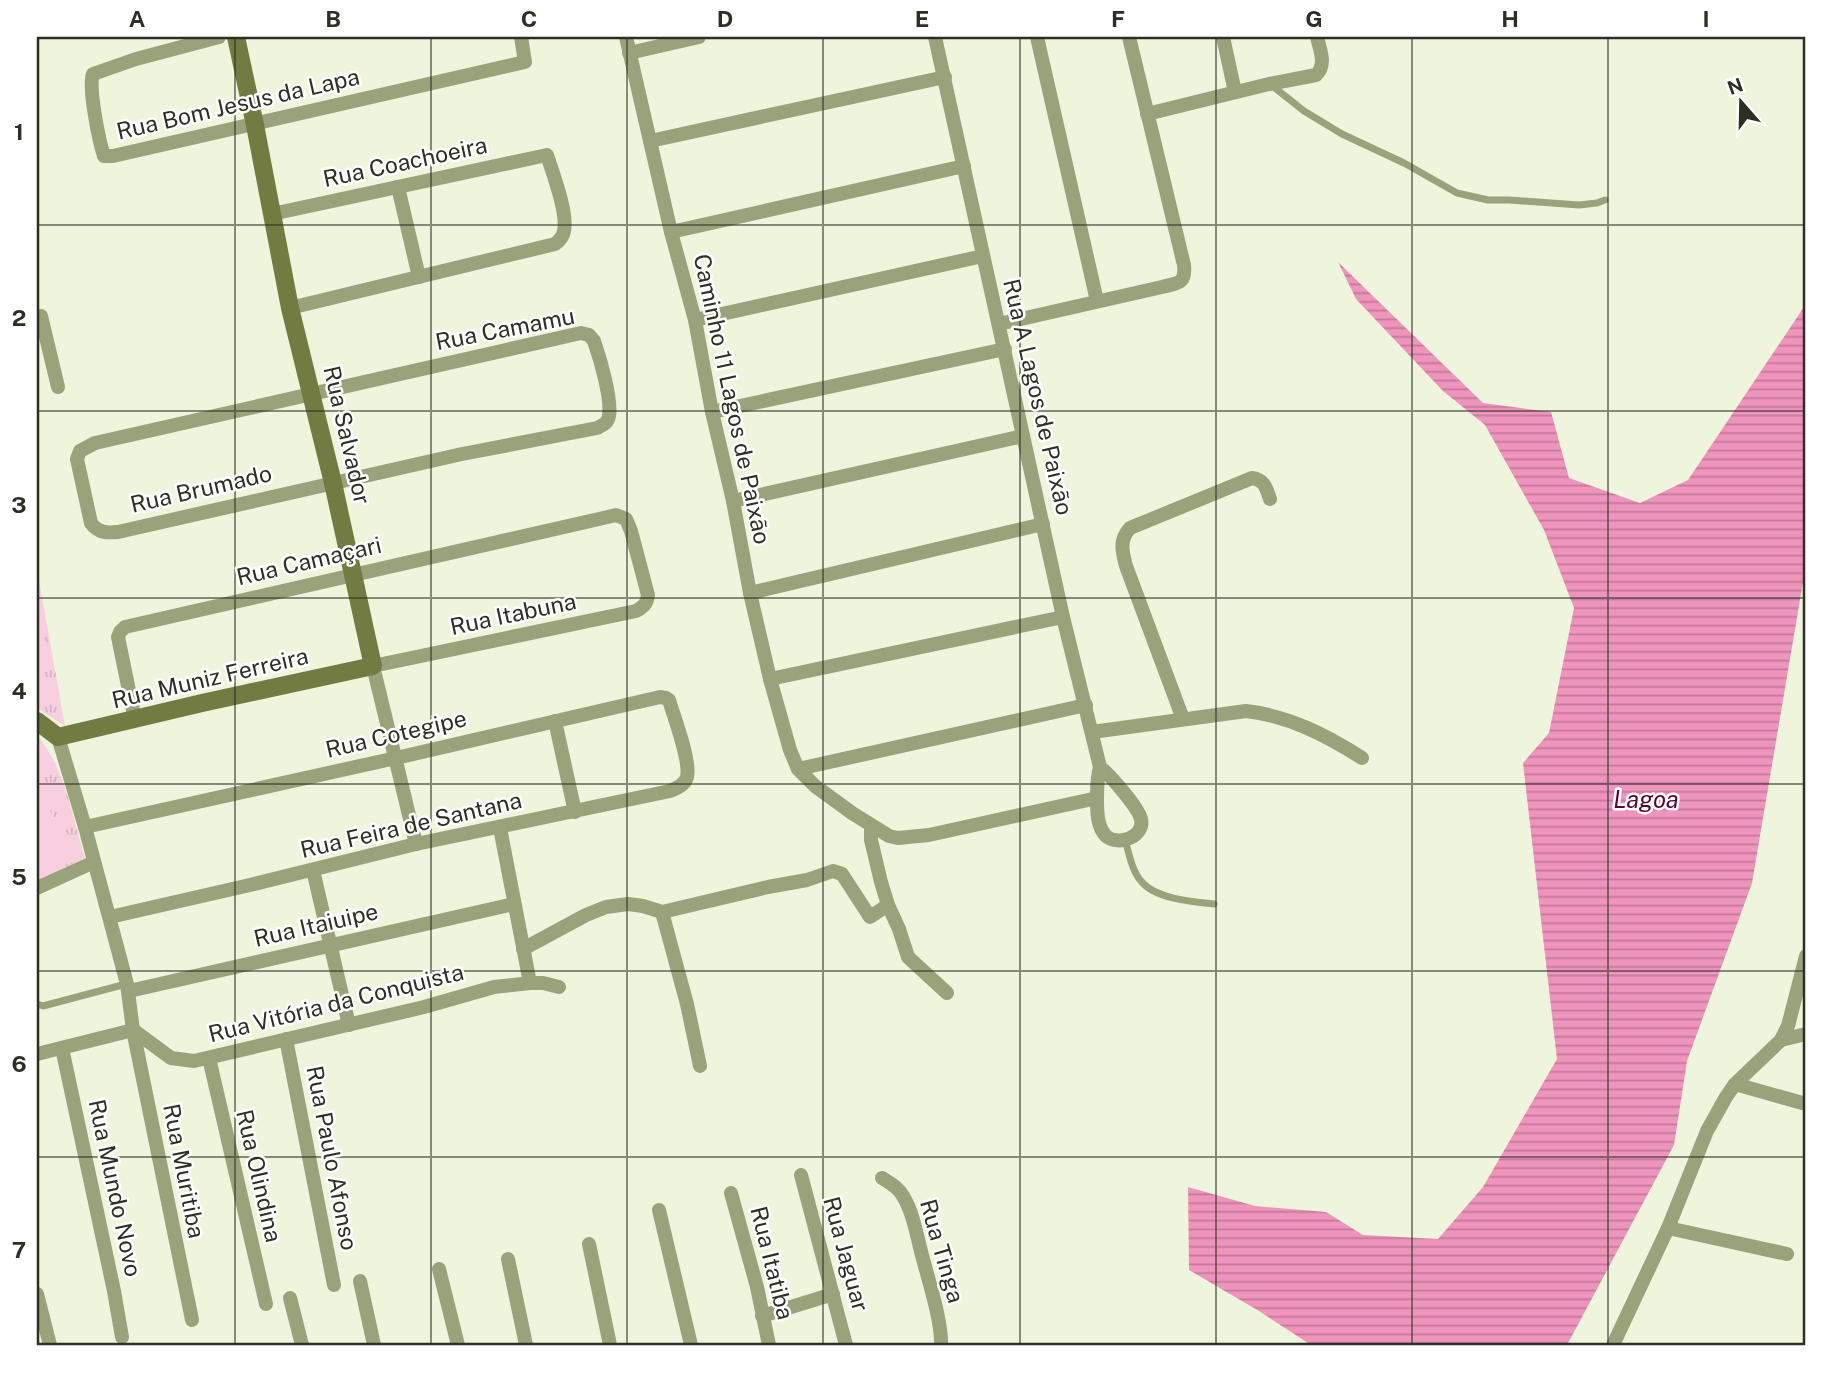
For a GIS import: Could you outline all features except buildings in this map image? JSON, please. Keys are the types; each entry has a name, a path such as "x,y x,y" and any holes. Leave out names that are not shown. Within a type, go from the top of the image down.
{"street":[{"name":"Rua Bom Jesus da Lapa","path":"219,37 136,59 93,74 92,92 103,154 113,156 525,62 521,37"},
{"name":"Rua Salvador","path":"236,37 290,308 313,394 373,666 416,844"},
{"name":"Caminho 11 Lagos de Paixão","path":"626,37 671,232 695,320 712,412 770,679 798,769"},
{"path":"629,52 699,37"},
{"name":"Rua A Lagos de Paixão","path":"935,37 1063,617 1100,767 1097,798 1101,828 1113,840 1134,836 1140,830 1141,819 1133,805 1100,767"},
{"path":"1037,37 1097,301"},
{"path":"999,324 1180,283 1185,274 1129,37"},
{"path":"1223,37 1234,92"},
{"path":"1147,114 1269,83 1316,75 1322,67 1317,37"},
{"path":"650,141 944,77"},
{"name":"Rua Coachoeira","path":"272,214 547,155 562,203 565,224 561,239 555,244 419,277"},
{"path":"671,232 964,166"},
{"path":"290,308 419,277 398,187"},
{"path":"695,320 983,256"},
{"path":"39,316 58,387"},
{"name":"Rua Camamu","path":"313,394 582,333 589,335 597,350 608,399 609,416 602,426 333,482"},
{"path":"712,412 1004,349"},
{"name":"Rua Brumado","path":"313,394 95,443 80,451 77,459 88,513 94,528 102,532 118,532 333,482"},
{"path":"733,501 1023,436"},
{"path":"1183,719 1126,566 1122,550 1124,535 1130,528 1252,478 1264,483 1270,499"},
{"name":"Rua Camaçari","path":"135,720 118,638 123,628 128,625 616,515 626,519 647,589"},
{"path":"750,593 1043,524"},
{"name":"Rua Itabuna","path":"373,666 630,613 644,606 647,589"},
{"path":"770,679 1063,617"},
{"name":"Rua Muniz Ferreira","path":"58,737 373,666"},
{"name":"Rua Cotegipe","path":"85,827 664,697 669,700 682,747"},
{"path":"798,769 1086,705"},
{"path":"1092,732 1246,711 1269,714 1308,729 1363,758"},
{"path":"555,721 575,812"},
{"path":"37,722 58,737 128,987 133,1030 37,1054"},
{"name":"Rua Feira de Santana","path":"110,917 416,844 670,791 682,784 687,777 682,747"},
{"path":"798,769 815,786 871,826 898,838 915,837 1097,798"},
{"path":"871,826 871,840 888,905 910,960 947,993"},
{"path":"500,828 530,983"},
{"path":"37,888 94,862"},
{"path":"313,870 349,1025"},
{"path":"523,949 606,907 628,904 662,912 807,880 836,871 842,874 870,917 888,905"},
{"name":"Rua Itaiuipe","path":"128,987 514,904"},
{"path":"662,912 687,1004 700,1066"},
{"path":"1613,1345 1668,1228 1707,1131 1735,1084 1781,1040 1794,1009 1806,956"},
{"name":"Rua Vitória da Conquista","path":"133,1030 171,1058 194,1061 424,1007 494,987 530,983 559,987"},
{"name":"Rua Muritiba","path":"133,1030 192,1320"},
{"path":"1781,1040 1806,1034"},
{"name":"Rua Paulo Afonso","path":"286,1039 334,1285"},
{"name":"Rua Mundo Novo","path":"62,1048 122,1337"},
{"name":"Rua Olindina","path":"209,1058 266,1304"},
{"path":"1735,1084 1806,1104"},
{"name":"Rua Jaguar","path":"801,1175 846,1345"},
{"name":"Rua Tinga","path":"882,1178 900,1191 910,1213 930,1287 941,1345"},
{"name":"Rua Itatiba","path":"731,1193 757,1287 769,1345"},
{"path":"659,1210 691,1345"},
{"path":"1668,1228 1787,1254"},
{"path":"589,1244 610,1345"},
{"path":"508,1259 526,1345"},
{"path":"439,1269 458,1345"},
{"path":"360,1281 374,1345"},
{"path":"37,1294 50,1345"},
{"path":"762,1316 833,1294"},
{"path":"290,1298 302,1345"}],"lane":[{"path":"1269,83 1304,111 1342,134 1404,163 1457,193 1488,200 1579,205 1605,200"},
{"path":"1125,839 1142,884 1155,892 1186,901 1214,904"},
{"path":"37,1004 43,1006 128,987"}],"green space":[{"path":"37,569 65,726 37,708"},
{"path":"37,736 46,747 61,777 85,858 37,881"},
{"path":"37,789 74,852 37,874"}],"water":[{"name":"Lagoa","path":"1338,262 1483,403 1551,412 1569,478 1640,503 1688,480 1806,304 1806,574 1752,883 1687,1061 1674,1145 1567,1345 1311,1345 1189,1270 1188,1187 1255,1206 1326,1212 1363,1235 1438,1239 1483,1187 1557,1059 1523,763 1549,733 1574,608 1544,530 1485,425 1443,391 1356,299"}]}
